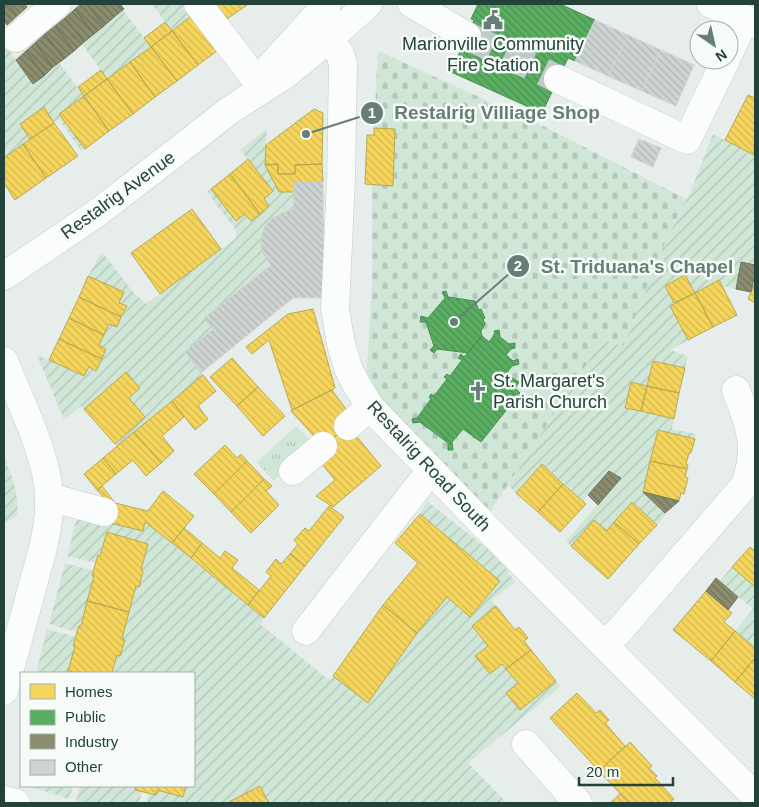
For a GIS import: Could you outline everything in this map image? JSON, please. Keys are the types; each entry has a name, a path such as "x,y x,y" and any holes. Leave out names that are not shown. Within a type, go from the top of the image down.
{"street":[{"path":"16,38 57,4"},
{"path":"198,4 260,85"},
{"name":"Restalrig Avenue","path":"4,276 97,213 260,85 327,4"},
{"name":"Restalrig Avenue","path":"260,85 285,76 368,4"},
{"path":"412,4 467,36"},
{"path":"711,4 750,22 739,38"},
{"name":"Restalrig Road South","path":"329,39 340,54 343,64 336,315 348,368 355,382 370,407 564,606 605,645 746,795"},
{"path":"558,79 687,140 721,70"},
{"path":"4,361 38,447 46,475 49,498 47,532 4,691"},
{"path":"605,645 742,489 751,469 754,454 751,430 736,390"},
{"path":"348,426 370,407"},
{"path":"293,471 323,446"},
{"path":"306,631 432,470"},
{"path":"49,498 104,512"},
{"path":"526,744 578,803"},
{"path":"4,800 16,803"}],"green space":[{"path":"152,4 189,4 191,17 172,31"},
{"path":"123,10 151,47 107,79 82,44"},
{"path":"4,43 33,84 59,63 84,96 59,115 85,149 81,151 59,119 54,123 44,107 20,124 30,139 4,158"},
{"path":"378,51 545,127 686,199 667,238 623,347 603,339 490,512 376,393 370,383 367,372 372,282 372,185 393,185 395,130 374,128"},
{"path":"267,129 265,165 279,192 294,192 293,210 278,214 266,224 263,231 261,238 263,252 271,265 213,329 185,352 203,375 117,446 115,444 145,417 129,398 140,388 127,373 84,409 81,406 64,420 37,355 84,376 89,367 96,370 106,349 99,345 109,324 117,327 127,306 119,303 124,292 88,276 101,253 134,293 146,304 235,239 237,232 207,192 211,189 236,221 245,214 251,221 269,206 264,199 273,191 240,150"},
{"path":"713,134 755,156 755,265 741,262 736,289 722,286 719,280 695,293 685,275 665,286 674,303 671,306 688,340 670,350 688,356 685,368 653,361 647,386 631,383 625,408 674,419 672,429 696,434 695,439 658,430 643,492 666,514 657,525 632,503 607,531 594,520 571,546 566,541 620,478 609,471 583,501 542,464 516,493 508,485 603,339 623,347 667,238 690,193"},
{"path":"296,426 313,444 273,481 257,462"},
{"path":"4,456 14,485 17,499 17,516 4,523"},
{"path":"427,501 500,559 515,582 491,600 496,606 472,626 488,646 476,657 489,674 502,664 518,683 520,710 556,681 561,686 468,763 507,803 269,803 259,786 227,803 146,803 149,793 157,790 182,797 186,787 195,787 195,672 112,672 117,655 120,656 125,640 122,639 136,586 139,587 143,571 141,570 148,544 107,532 96,563 67,556 78,514 143,531 145,522 264,618 260,624 329,680 333,676 368,703 417,633 447,597 500,581 420,514"},
{"path":"65,563 93,571 92,576 94,576 81,626 79,626 77,632 49,624"},
{"path":"732,567 755,587 755,648 735,631 753,609 720,581"},
{"path":"47,629 76,637 69,671 74,672 36,672"},
{"path":"32,787 73,787 69,799"},
{"path":"80,787 136,787 135,790 142,791 139,803 85,803 76,801"}],"building: Homes":[{"path":"212,4 246,4 247,5 224,21"},
{"path":"191,16 217,51 198,65 172,31"},
{"path":"165,22 172,31 151,47 144,38"},
{"path":"172,31 198,65 177,81 151,47"},
{"path":"151,47 177,81 155,97 130,62"},
{"path":"130,62 155,97 133,114 107,79"},
{"path":"101,70 107,79 84,96 78,87"},
{"path":"107,79 133,114 109,131 84,96"},
{"path":"748,95 755,98 754,155 725,140"},
{"path":"84,96 109,131 85,149 59,114"},
{"path":"44,107 54,123 30,139 20,124"},
{"path":"314,109 323,113 322,164 295,165 295,174 278,174 278,164 265,165 266,145"},
{"path":"54,123 78,156 46,178 23,144"},
{"path":"374,128 395,129 393,186 365,184 367,135 374,135"},
{"path":"23,144 46,178 15,200 4,183 4,158"},
{"path":"248,159 273,191 264,199 269,206 260,214 230,174"},
{"path":"278,164 278,174 295,174 295,165 322,164 323,182 294,182 294,192 279,192 265,165"},
{"path":"230,174 260,214 251,221 245,214 236,221 211,189"},
{"path":"192,209 221,249 160,294 131,253"},
{"path":"685,275 695,293 674,303 665,286"},
{"path":"88,276 124,292 119,303 127,306 121,317 79,297"},
{"path":"719,280 737,315 713,327 695,293"},
{"path":"755,283 755,303 748,299"},
{"path":"695,293 713,327 688,340 670,306"},
{"path":"79,297 121,317 117,327 109,324 104,335 69,318"},
{"path":"313,309 335,388 292,410 269,340 252,354 246,347 288,314"},
{"path":"69,318 104,335 99,345 106,349 102,359 59,339"},
{"path":"59,339 102,359 96,371 89,367 84,376 49,360"},
{"path":"232,358 258,387 237,406 210,377"},
{"path":"653,361 685,368 679,393 647,386"},
{"path":"126,372 140,388 129,398 145,417 115,444 84,409"},
{"path":"203,375 216,391 198,406 208,419 195,430 172,401"},
{"path":"631,382 647,386 641,411 625,408"},
{"path":"647,386 679,393 674,419 641,411"},
{"path":"258,387 285,416 263,436 237,406"},
{"path":"332,390 348,412 348,426 323,446 291,411"},
{"path":"172,401 184,417 162,436 174,451 161,463 134,432"},
{"path":"348,426 381,466 333,507 316,496 335,480 322,464 323,446"},
{"path":"658,430 695,439 686,464 688,465 687,469 650,461"},
{"path":"134,432 161,463 146,476 133,460 116,474 103,458"},
{"path":"225,445 237,458 241,454 247,461 214,494 194,474"},
{"path":"103,458 116,474 97,490 84,474"},
{"path":"247,461 264,479 231,512 214,494"},
{"path":"650,461 687,469 685,477 688,478 684,494 681,493 679,501 643,492"},
{"path":"542,464 563,484 538,512 516,493"},
{"path":"264,479 272,486 266,491 279,505 251,533 231,512"},
{"path":"563,484 586,504 560,532 538,512"},
{"path":"102,486 115,503 114,508 97,490"},
{"path":"163,491 194,516 172,543 145,522 143,531 110,523 115,503 148,511"},
{"path":"632,502 657,525 639,544 614,522"},
{"path":"329,506 344,517 305,566 290,554 298,544 294,540 305,528 309,531"},
{"path":"420,514 500,581 470,617 447,597 417,633 383,605 418,563 395,543"},
{"path":"594,520 607,531 614,522 639,544 608,579 571,546"},
{"path":"184,528 202,543 191,558 172,543"},
{"path":"107,532 148,544 141,570 143,571 139,587 136,586 129,612 87,601 95,565 98,555 100,556"},
{"path":"202,543 220,558 225,551 238,560 232,568 259,590 248,605 191,558"},
{"path":"750,547 755,551 755,587 732,567"},
{"path":"290,554 305,566 264,618 248,605 271,576 266,572 276,559 281,564"},
{"path":"706,591 732,613 724,622 735,631 711,661 673,630"},
{"path":"87,601 129,612 122,639 125,640 120,656 117,655 112,672 68,671 75,646 73,646 79,626 81,626"},
{"path":"383,605 417,633 368,703 333,676"},
{"path":"496,606 515,630 519,627 528,638 524,641 531,650 506,669 502,664 490,674 475,656 488,646 472,626"},
{"path":"735,631 755,648 755,658 735,682 711,661"},
{"path":"531,650 556,681 520,710 506,693 518,683 506,669"},
{"path":"755,658 755,699 735,682"},
{"path":"577,693 596,713 600,710 609,720 605,723 625,746 599,771 550,718"},
{"path":"630,742 652,766 649,768 657,776 655,778 674,799 669,803 629,803 599,771"},
{"path":"260,786 269,803 227,803"},
{"path":"136,787 186,787 183,797 157,790 156,795 135,790"},
{"path":"620,794 629,803 610,803"}],"building: Public":[{"path":"478,4 560,4 595,20 575,61 568,58 542,113 451,72 474,20 471,19"},
{"path":"446,291 448,297 475,301 485,318 483,319 485,324 481,331 482,336 468,353 437,349 434,353 430,350 434,346 426,322 420,322 421,316 428,318 445,298 442,292"},
{"name":"St. Margaret's Parish Church","path":"499,330 500,337 509,344 515,343 515,348 511,349 506,355 513,361 518,359 519,364 512,366 506,374 519,382 515,388 520,393 481,442 463,429 452,442 453,450 448,450 448,443 420,422 413,423 412,419 417,418 431,399 429,397 431,394 434,396 447,379 444,377 447,374 450,376 462,360 458,358 461,354 464,357 482,336 489,342 495,334 494,331"}],"building: Industry":[{"path":"4,4 8,4 17,16 7,25 4,20"},
{"path":"8,4 25,4 27,7 17,16"},
{"path":"81,4 87,4 104,26 94,34 75,9"},
{"path":"87,4 104,4 114,17 104,26"},
{"path":"104,4 120,4 124,9 114,17"},
{"path":"75,9 94,34 84,42 65,18"},
{"path":"65,18 84,42 74,51 55,26"},
{"path":"55,26 74,51 64,59 45,34"},
{"path":"45,34 64,59 53,67 35,43"},
{"path":"35,43 53,67 44,76 26,51"},
{"path":"26,51 44,76 33,84 16,60"},
{"path":"741,262 755,265 751,292 736,289"},
{"path":"609,471 621,478 598,505 588,495"},
{"path":"643,492 679,501 665,513"},
{"path":"716,578 738,597 728,610 706,591"}],"building: Other":[{"path":"595,20 628,35 608,76 575,61"},
{"path":"628,35 661,50 642,91 608,76"},
{"path":"661,50 689,63 689,70 692,70 676,106 642,91"},
{"path":"639,139 661,148 653,167 631,157"},
{"path":"294,182 323,182 324,298 293,298 201,373 185,352 213,329 204,318 271,265 261,249 261,237 265,226 272,218 293,210"}],"tunnel":[{"path":"467,36 558,79"}],"place":[{"name":"Marionville Community Fire Station","path":"493,20"},
{"name":"Restalrig Villiage Shop","path":"306,134"},
{"name":"St. Triduana's Chapel","path":"454,322"},
{"name":"St. Margaret's Parish Church","path":"478,391"}]}
